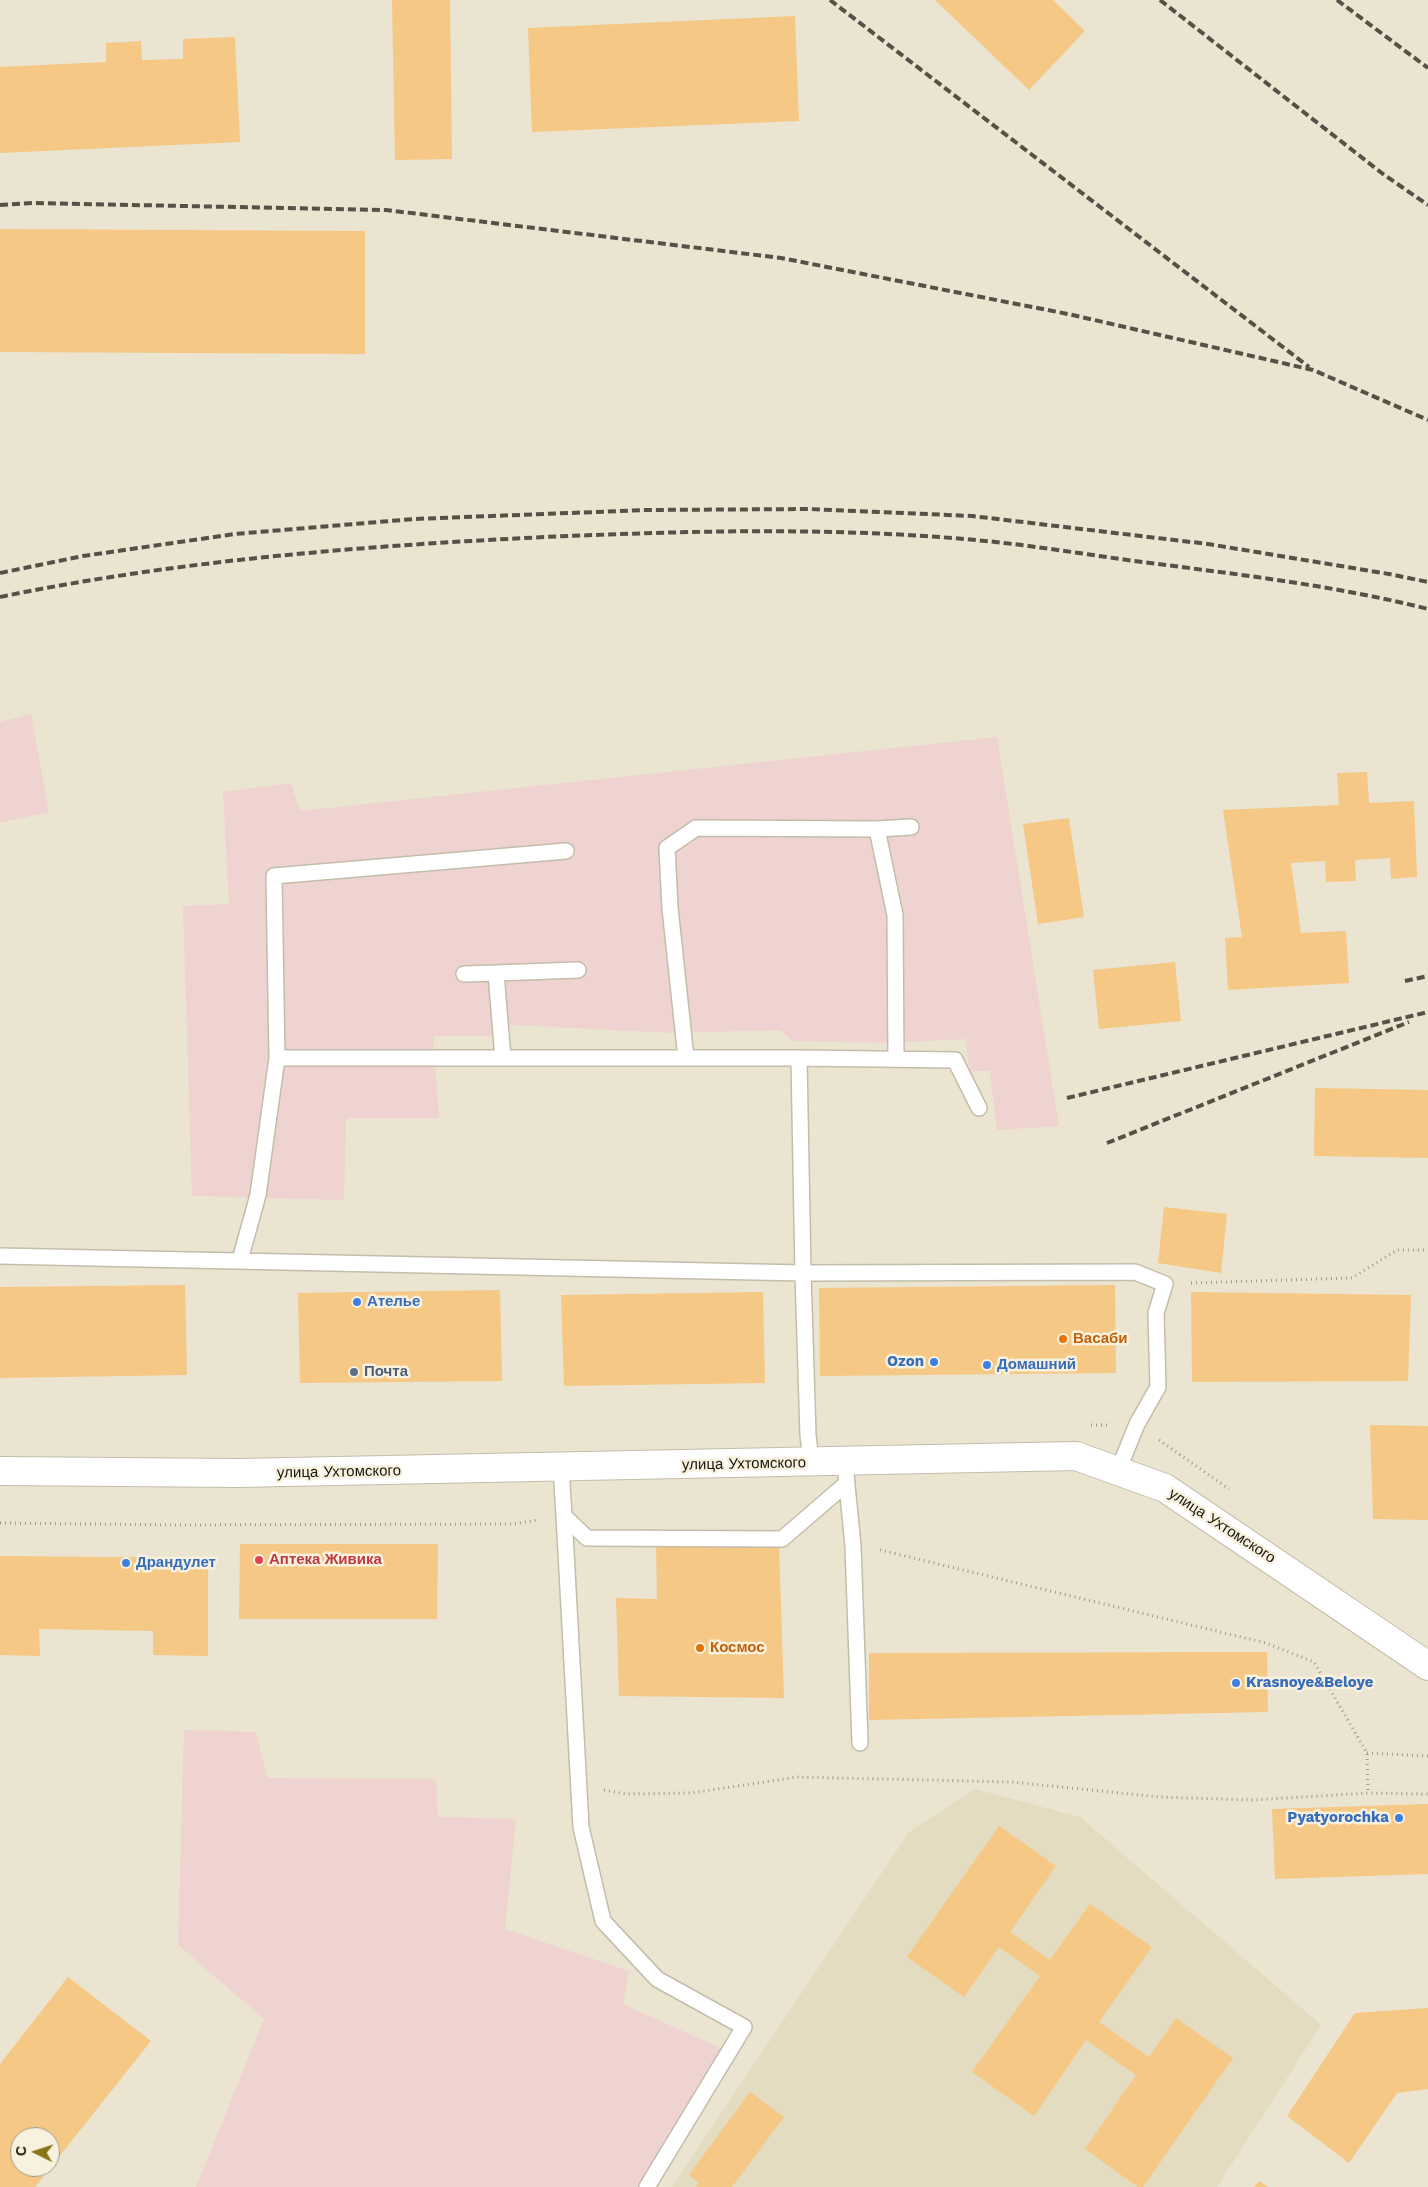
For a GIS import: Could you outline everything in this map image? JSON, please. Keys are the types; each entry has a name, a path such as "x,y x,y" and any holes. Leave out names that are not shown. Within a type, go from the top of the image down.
{"main road":[{"name":"улица Ухтомского","path":"0,1470 238,1474 811,1462 845,1472 1076,1456 1165,1488 1428,1666"}],"lane":[{"path":"686,1058 670,908 668,848 696,828 877,829 911,827"},
{"path":"877,829 895,915 896,1059"},
{"path":"240,1260 258,1195 277,1058 274,876 566,851"},
{"path":"464,974 578,970"},
{"path":"496,973 503,1058"},
{"path":"277,1058 798,1058 955,1060 979,1108"},
{"path":"798,1058 802,1273 808,1435 811,1462"},
{"path":"0,1256 802,1273 1135,1272 1165,1284 1156,1313 1158,1387 1136,1424 1118,1471"},
{"path":"561,1467 580,1827 603,1921 657,1979 744,2027 647,2187"},
{"path":"564,1516 587,1538 782,1539 845,1472"},
{"path":"845,1472 853,1546 860,1743"}],"path":[{"path":"1165,1284 1352,1278 1397,1250 1428,1250"},
{"path":"0,1523 177,1525 505,1524 564,1516"},
{"path":"886,1550 1266,1643 1314,1662 1367,1753 1368,1793"},
{"path":"1367,1753 1428,1756"},
{"path":"601,1790 626,1794 691,1793 797,1777 1012,1782 1159,1797 1253,1800 1368,1793 1428,1794"}],"shaded area":[{"path":"31,714 49,812 0,823 0,722"},
{"path":"997,737 1059,1126 997,1130 990,1071 970,1071 965,1039 888,1043 792,1041 781,1030 671,1033 492,1024 492,1036 433,1036 439,1118 346,1118 344,1200 192,1196 183,906 229,904 223,792 291,783 300,811"},
{"path":"184,1730 256,1732 267,1778 436,1779 438,1817 516,1819 505,1929 629,1971 623,2004 722,2049 640,2187 196,2187 264,2019 178,1945"},
{"path":"975,1789 1080,1817 1321,2025 1217,2187 672,2187 909,1832"}],"building":[{"path":"392,0 450,0 452,159 395,160"},
{"path":"935,0 1053,0 1085,31 1029,90"},
{"path":"795,16 799,121 532,132 528,28"},
{"path":"235,37 240,142 0,153 0,67 106,62 106,43 141,41 142,60 183,59 183,39"},
{"path":"0,229 365,231 365,354 0,352"},
{"path":"1367,772 1369,803 1414,801 1417,877 1391,879 1390,858 1355,860 1356,881 1326,882 1325,861 1291,863 1301,933 1346,931 1349,983 1228,990 1225,938 1242,937 1223,810 1339,805 1337,773"},
{"path":"1069,818 1084,917 1038,924 1023,824"},
{"path":"1175,962 1181,1021 1099,1029 1093,970"},
{"path":"1315,1088 1428,1090 1428,1158 1314,1156"},
{"path":"1164,1207 1227,1214 1221,1273 1158,1263"},
{"path":"185,1285 187,1375 0,1378 0,1287"},
{"path":"1115,1285 1116,1373 820,1376 819,1288"},
{"path":"500,1290 502,1381 300,1383 298,1293"},
{"path":"763,1292 765,1383 564,1386 561,1295"},
{"path":"1191,1292 1411,1295 1408,1381 1192,1382"},
{"path":"1370,1425 1428,1426 1428,1520 1373,1519"},
{"path":"240,1544 438,1544 437,1619 239,1619"},
{"name":"Космос","path":"656,1544 779,1545 784,1698 619,1696 616,1598 657,1599"},
{"path":"0,1556 208,1558 208,1656 153,1655 153,1631 39,1629 40,1656 0,1655"},
{"path":"1267,1652 1268,1712 869,1720 869,1653"},
{"path":"1428,1804 1428,1874 1275,1879 1272,1809"},
{"path":"999,1826 1056,1866 1010,1932 1050,1960 1090,1904 1152,1947 1099,2022 1149,2057 1176,2018 1233,2058 1143,2187 1138,2187 1085,2149 1136,2075 1086,2040 1034,2116 972,2072 1040,1976 999,1947 964,1997 907,1957"},
{"path":"68,1977 151,2041 60,2156 60,2127 10,2127 10,2177 43,2177 35,2187 0,2187 0,2064"},
{"path":"1428,2008 1428,2089 1397,2093 1349,2163 1287,2116 1355,2013"},
{"path":"750,2092 784,2117 732,2187 696,2187 699,2183 689,2175"},
{"path":"1259,2181 1268,2187 1254,2187"}],"railway":[{"path":"830,0 1309,367"},
{"path":"1160,0 1383,174 1428,205"},
{"path":"1337,0 1428,68"},
{"path":"0,205 32,203 386,210 781,258 1068,314 1313,370 1428,420"},
{"path":"0,573 83,556 235,534 414,519 647,510 809,509 972,516 1208,544 1428,582"},
{"path":"0,597 135,573 271,556 476,541 597,535 755,531 912,535 1010,544 1290,582 1428,609"},
{"path":"1405,981 1428,976"},
{"path":"1067,1098 1428,1012"},
{"path":"1107,1143 1409,1022"}],"place":[{"name":"Ателье","path":"357,1302"},
{"name":"Васаби","path":"1063,1339"},
{"name":"Ozon","path":"934,1362"},
{"name":"Домашний","path":"987,1365"},
{"name":"Почта","path":"354,1372"},
{"name":"Аптека Живика","path":"259,1560"},
{"name":"Драндулет","path":"126,1563"},
{"name":"Космос","path":"700,1648"},
{"name":"Krasnoye&Beloye","path":"1236,1683"},
{"name":"Pyatyorochka","path":"1399,1818"}]}
